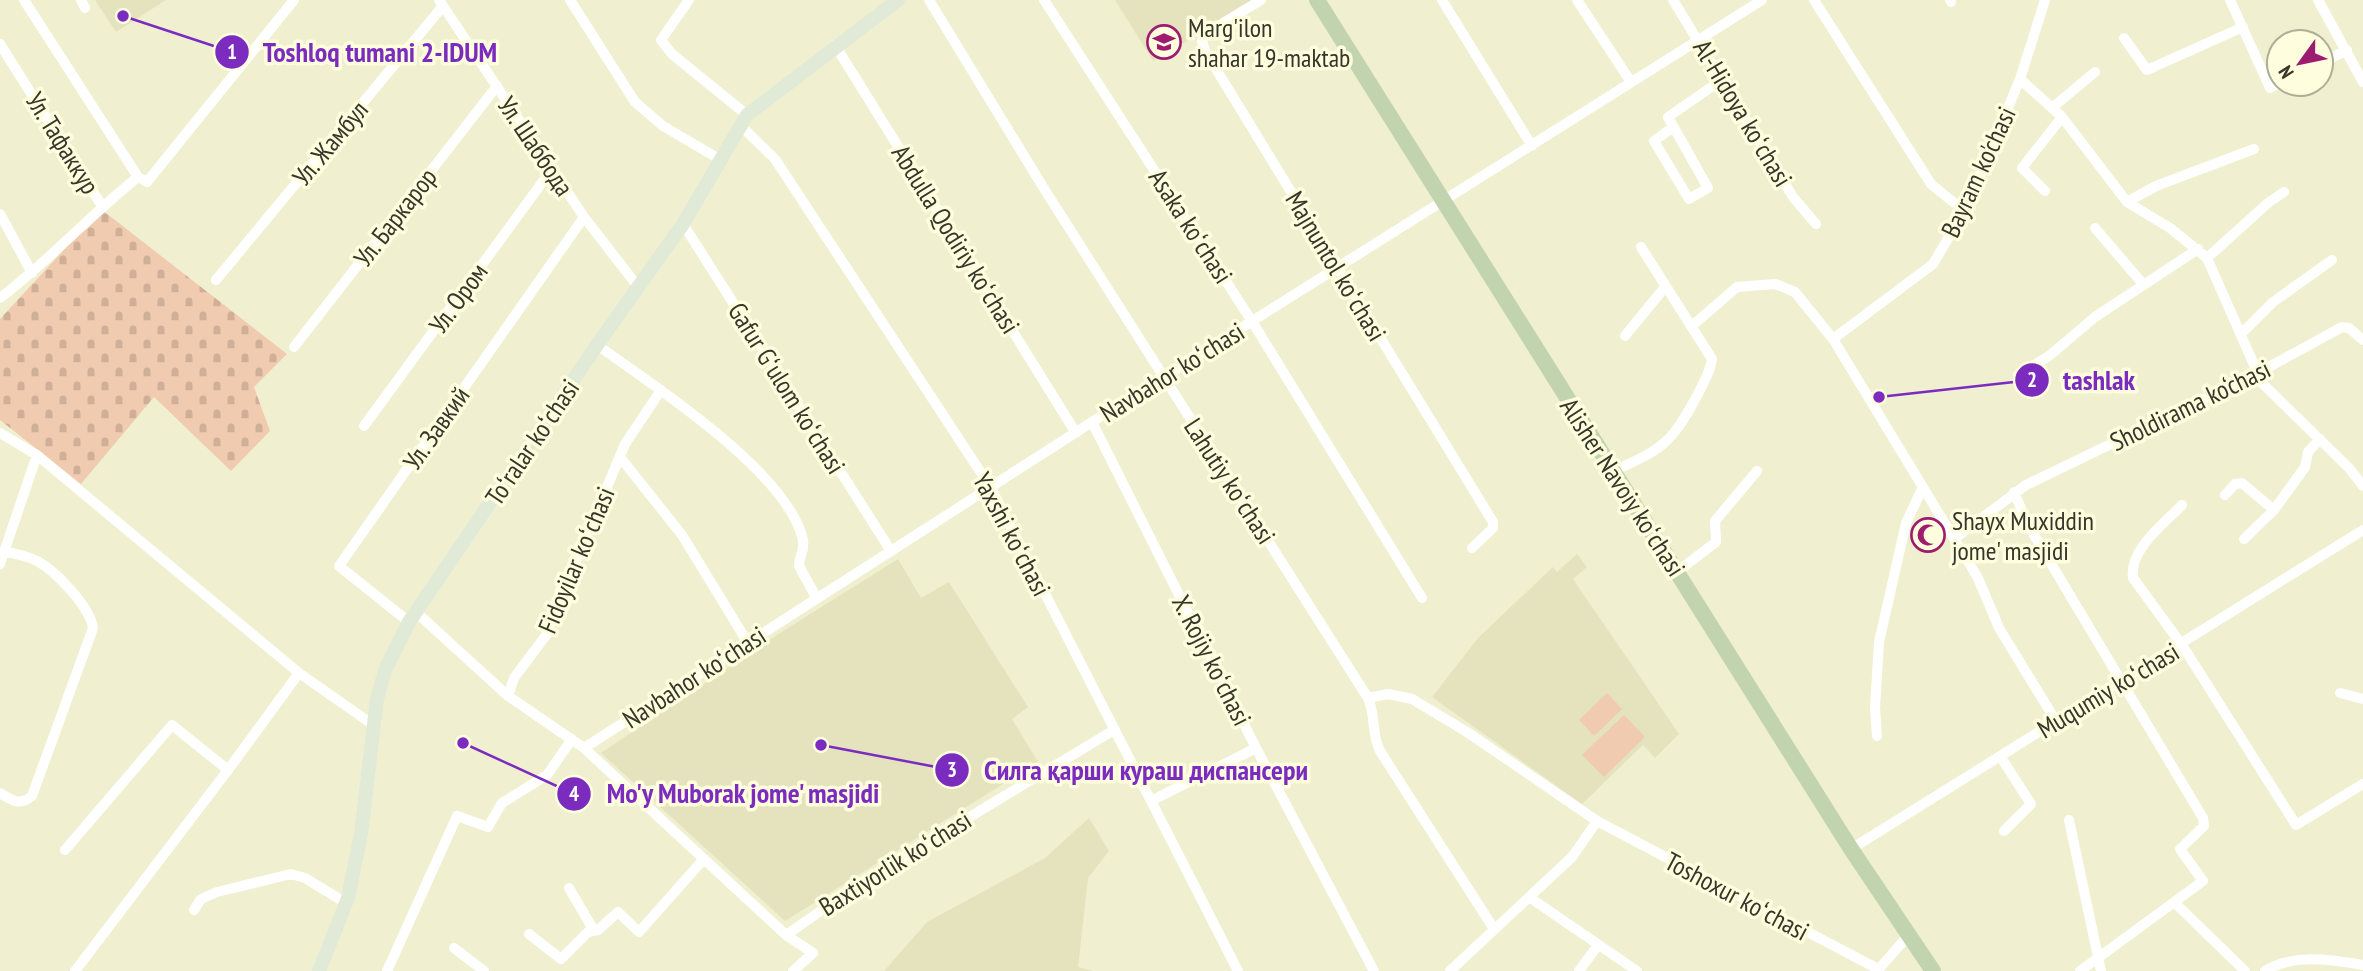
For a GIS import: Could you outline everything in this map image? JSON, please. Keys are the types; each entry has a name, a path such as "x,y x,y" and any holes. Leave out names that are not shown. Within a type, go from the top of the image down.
{"main road":[{"name":"Toʻralar koʻchasi","path":"319,971 346,904 361,834 372,724 385,670 412,617 597,345 683,224 744,120 835,45 898,0"},
{"name":"Alisher Navoiy koʻchasi","path":"1317,0 1852,849 1933,971"}],"street":[{"path":"24,0 138,177 147,182 294,0"},
{"path":"570,0 635,102 663,126 721,159"},
{"name":"Yaxshi koʻchasi","path":"689,0 661,40 672,54 744,120 775,159 991,488 1238,971"},
{"name":"Lahutiy koʻchasi","path":"929,0 1368,698 1373,710 1374,737 1380,751 1494,929"},
{"name":"Asaka koʻchasi","path":"1044,0 1253,323 1422,598"},
{"name":"Majnuntol koʻchasi","path":"1261,0 1205,34 1202,41 1205,51 1493,522 1493,528 1472,548"},
{"path":"1442,0 1532,146"},
{"path":"1577,0 1631,82"},
{"name":"Al-Hidoya koʻchasi","path":"1673,0 1699,38 1793,197 1815,224"},
{"name":"Navbahor koʻchasi","path":"584,748 816,597 1762,0"},
{"path":"1814,0 1931,184 1953,202 1966,208"},
{"name":"Bayram ko'chasi","path":"1833,339 1933,264 1966,208 2020,79 2045,0"},
{"path":"2230,0 2265,77"},
{"path":"2318,0 2363,82"},
{"name":"Ул. Шаббода","path":"441,3 584,217 639,288"},
{"name":"Ул. Жамбул","path":"216,280 441,3"},
{"path":"2124,38 2147,70 2243,27"},
{"name":"Ул. Тафаккур","path":"0,44 102,206"},
{"name":"Abdulla Qodiriy koʻchasi","path":"835,45 1076,433"},
{"path":"2335,56 2347,50"},
{"path":"2053,107 2095,72"},
{"path":"1672,128 1654,141 1689,199 1708,188 1668,117 1723,79"},
{"path":"2020,79 2063,117 2127,202 2198,249 2207,258 2262,383 2273,397 2349,468 2363,486"},
{"name":"Ул. Баркарор","path":"294,347 497,86"},
{"path":"2045,191 2022,168 2063,117"},
{"path":"2127,202 2156,186 2254,149"},
{"name":"Ул. Ором","path":"364,426 552,169"},
{"path":"0,298 32,273 102,206 138,177"},
{"path":"2207,258 2284,192"},
{"path":"0,214 32,273"},
{"name":"Ул. Завкий","path":"412,617 339,566 584,217"},
{"name":"Gafur Gʻulom koʻchasi","path":"683,224 891,551"},
{"path":"2095,228 2143,284"},
{"path":"1613,471 1664,445 1684,423 1710,372 1712,359 1693,325 1665,287 1641,247"},
{"path":"2018,375 2143,284 2198,249"},
{"path":"2241,334 2273,302 2332,260"},
{"path":"1693,325 1737,287 1775,285 1796,292 1833,339 1978,578 1999,628 2056,721"},
{"path":"1625,336 1665,287"},
{"name":"Sholdirama ko‘chasi","path":"1954,539 2014,492 2258,373 2342,327 2355,332 2363,340"},
{"path":"597,345 661,390 774,488 798,527 804,552 799,566 816,597"},
{"name":"Fidoyilar koʻchasi","path":"508,696 514,678 547,634 562,585 577,559 620,457 638,421 661,390"},
{"name":"X. Rojiy koʻchasi","path":"1092,422 1256,748 1374,971"},
{"path":"0,433 37,455 299,673 372,724"},
{"path":"2244,539 2274,510 2305,467 2308,452 2320,439"},
{"path":"0,564 37,455"},
{"name":"Fidoyilar koʻchasi","path":"620,457 682,535 748,643"},
{"path":"1678,571 1716,542 1715,521 1757,471"},
{"path":"2225,495 2235,484 2242,483 2274,510"},
{"path":"1877,736 1875,708 1879,642 1906,523 1922,489"},
{"path":"2014,492 2028,525 2203,818 2204,826 2180,849 2203,881 2080,971"},
{"path":"2182,505 2139,552 2132,568 2133,578 2182,645 2296,825 2363,784"},
{"name":"Muqumiy koʻchasi","path":"1852,849 2363,530"},
{"path":"0,793 16,803 24,803 32,796 93,628 91,614 84,604 38,561 4,551"},
{"path":"412,617 508,696 584,748"},
{"path":"75,971 299,673"},
{"path":"2340,692 2363,699"},
{"name":"Toshoxur koʻchasi","path":"1368,698 1388,694 1412,699 1467,732 1597,821 1878,970"},
{"path":"65,850 172,725 228,770"},
{"name":"Baxtiyorlik koʻchasi","path":"786,935 865,880 1114,730"},
{"path":"387,971 457,817 488,827 502,803 547,775 572,739"},
{"name":"Baxtiyorlik koʻchasi","path":"584,748 786,935 813,953 793,971"},
{"path":"1151,801 1256,748"},
{"path":"2000,756 2031,804 2004,831"},
{"path":"2069,820 2101,971"},
{"path":"1450,971 1572,857 1597,821"},
{"path":"529,934 561,958 593,929 598,930 618,912 639,932 704,860"},
{"path":"194,910 201,900 217,892 291,874 305,878 346,904"},
{"path":"569,888 593,929"},
{"path":"1529,897 1637,971"},
{"path":"2175,903 2245,971"},
{"path":"1878,970 1908,936"},
{"path":"1580,971 1598,945"},
{"path":"454,948 484,971"},
{"path":"2265,971 2286,962 2307,959 2363,965"}],"shaded area":[{"path":"95,0 166,0 116,32"},
{"name":"Marg'ilon shahar 19-maktab","path":"1115,0 1257,0 1153,61"},
{"path":"1577,554 1587,567 1573,579 1679,734 1655,758 1643,745 1582,804 1432,697 1478,638 1553,567 1557,572"},
{"path":"898,559 921,598 949,582 1028,707 1012,719 1038,762 785,921 601,753 783,631"},
{"path":"1089,818 1109,851 1088,878 1078,967 1093,971 884,971 927,922 1045,858"}],"green space":[{"path":"97,206 287,354 254,387 270,431 231,471 154,397 81,484 0,420 0,319 61,253"},
{"path":"1607,693 1622,709 1594,736 1579,720"},
{"path":"1624,715 1645,737 1604,777 1582,755"}],"place":[{"name":"Toshloq tumani 2-IDUM","path":"123,16"},
{"name":"Marg'ilon shahar 19-maktab","path":"1164,42"},
{"name":"tashlak","path":"1879,397"},
{"name":"Shayx Muxiddin jome' masjidi","path":"1928,535"},
{"name":"Mo'y Muborak jome' masjidi","path":"463,743"},
{"name":"Силга қарши кураш диспансери","path":"821,745"}]}
